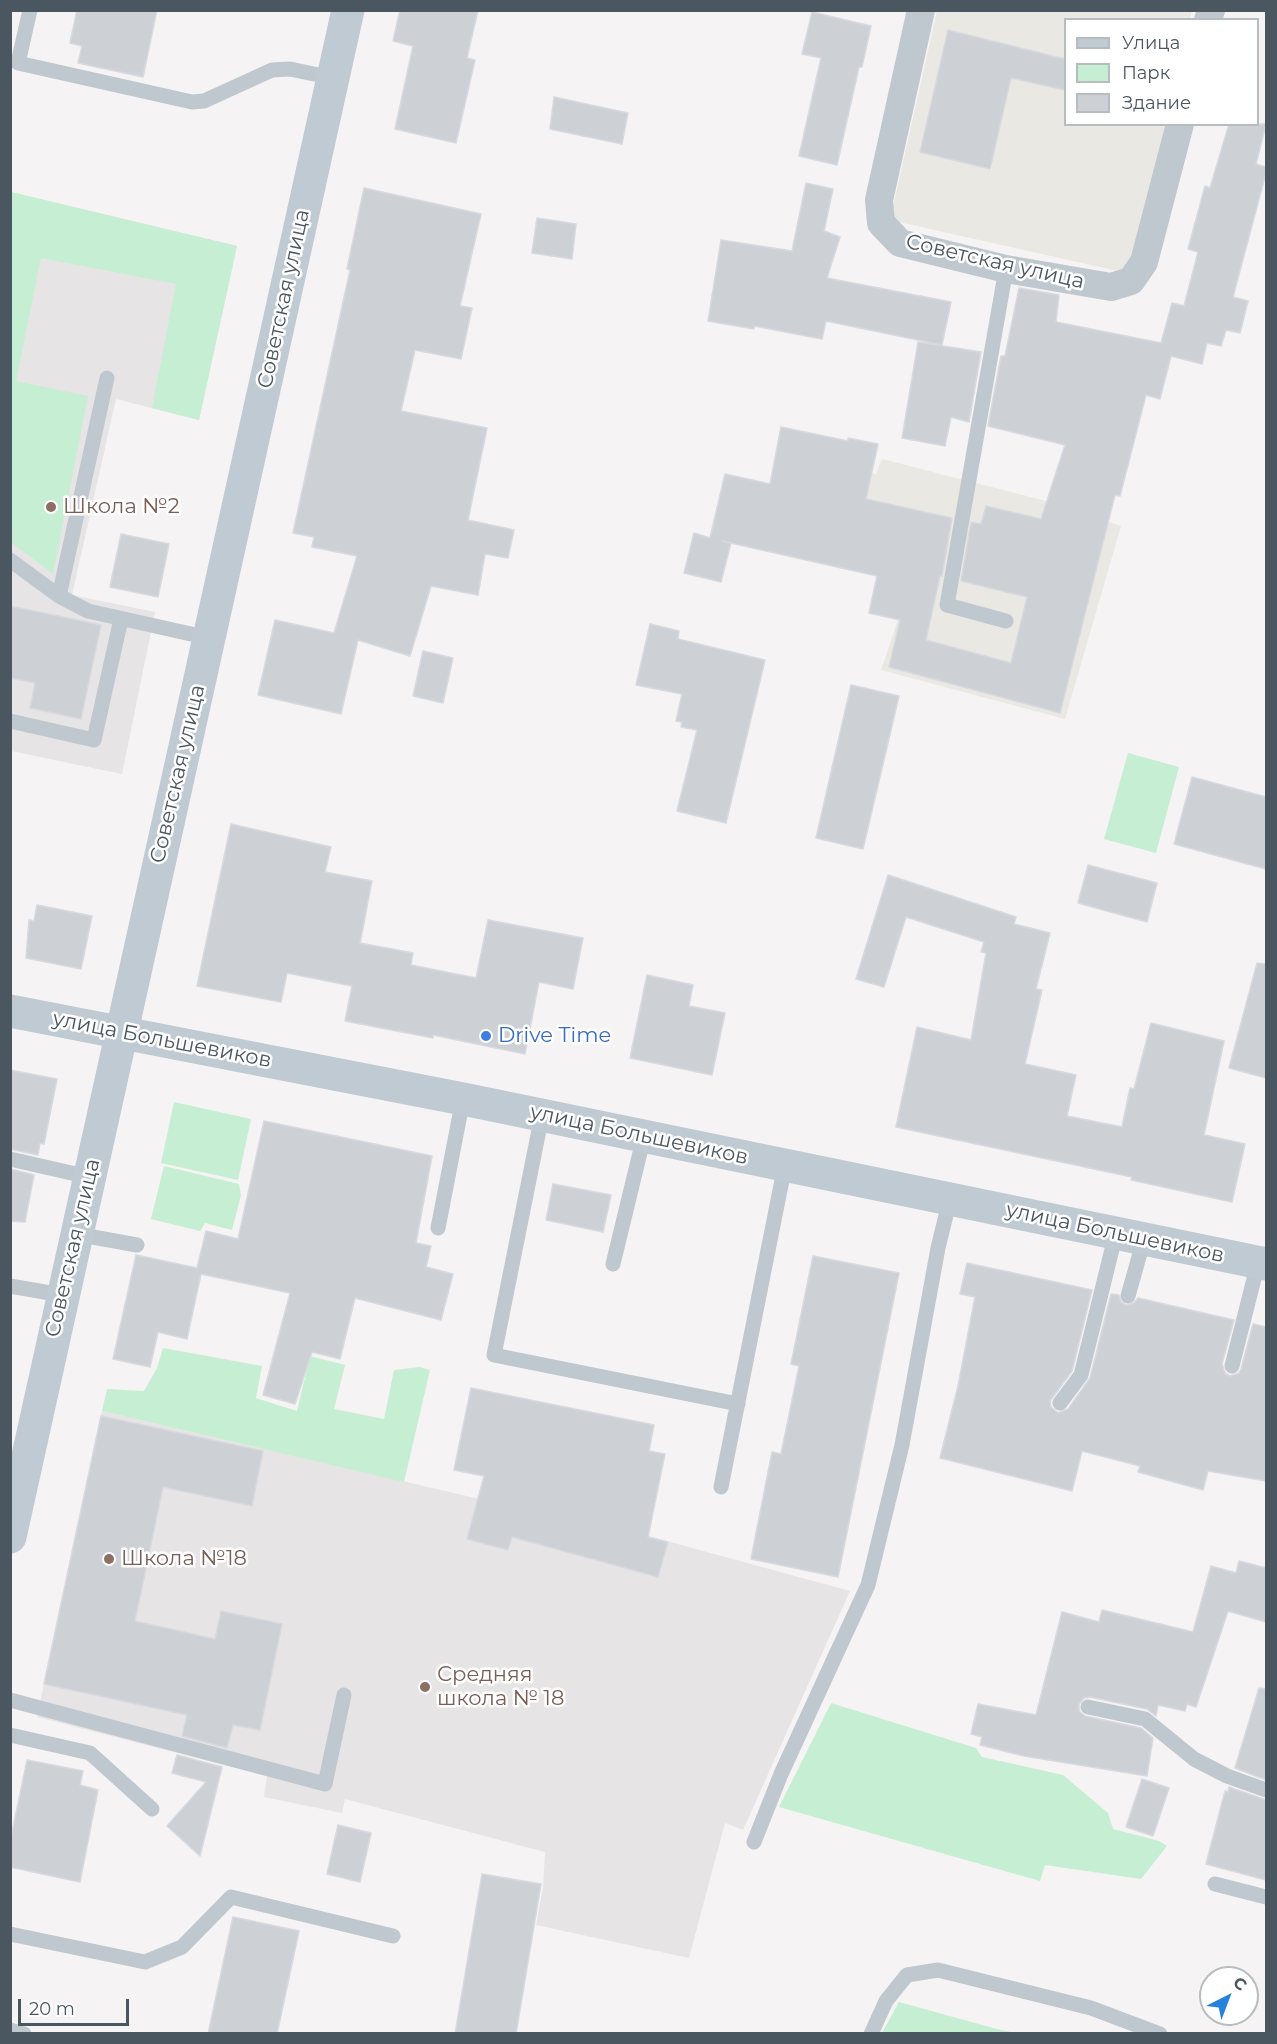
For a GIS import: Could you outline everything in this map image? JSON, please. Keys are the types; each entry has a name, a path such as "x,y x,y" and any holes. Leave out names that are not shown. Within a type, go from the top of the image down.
{"street":[{"name":"Советская улица","path":"10,1537 348,10"},
{"name":"Советская улица","path":"921,10 879,200 881,223 900,243 1006,269 1111,287 1131,281 1144,262 1179,126"},
{"name":"улица Большевиков","path":"10,1011 463,1099 1262,1264"}],"lane":[{"path":"30,10 18,63 180,100 204,101 272,70 282,69 333,78"},
{"path":"1006,269 947,605 1006,621"},
{"path":"59,596 107,378"},
{"path":"10,560 59,596 88,611 209,638"},
{"path":"10,722 94,740 121,619"},
{"path":"438,1228 463,1099"},
{"path":"542,1115 494,1355 738,1404"},
{"path":"613,1264 644,1136"},
{"path":"10,1160 89,1177"},
{"path":"722,1487 785,1165"},
{"path":"754,1842 781,1774 868,1585 902,1445 938,1248 950,1199"},
{"path":"76,1234 138,1245"},
{"path":"1128,1296 1130,1236"},
{"path":"1060,1403 1081,1375 1130,1236"},
{"path":"1232,1366 1262,1264"},
{"path":"10,1286 62,1295"},
{"path":"10,1700 325,1784 344,1695"},
{"path":"1088,1707 1145,1719 1194,1759 1227,1776 1266,1790"},
{"path":"10,1735 90,1753 152,1809"},
{"path":"1215,1884 1266,1897"},
{"path":"10,1934 145,1962 182,1947 231,1897 393,1936"},
{"path":"871,2034 886,2001 907,1975 938,1970 1091,2008 1160,2034"},
{"path":"10,2031 24,2034"}],"shaded area":[{"path":"937,11 1192,11 1190,18 1064,18 1064,126 1165,126 1131,274 890,220"},
{"name":"Школа №2","path":"11,192 237,246 199,420 116,399 72,595 155,612 122,774 11,751"},
{"path":"882,459 1046,501 1121,526 1065,719 881,670 898,620 907,576 906,557 841,465 876,474"},
{"name":"Средняя школа № 18","path":"102,1411 518,1508 520,1501 850,1591 743,1830 725,1823 689,1958 536,1925 543,1888 545,1852 345,1799 342,1813 264,1797 267,1776 37,1717"}],"green space":[{"path":"11,192 237,246 199,420 152,408 176,284 41,258 16,381 88,396 53,574 11,542"},
{"path":"1128,753 1179,767 1156,853 1104,839"},
{"path":"174,1102 251,1119 238,1180 161,1163"},
{"path":"164,1166 239,1184 241,1195 232,1230 205,1223 200,1231 151,1219"},
{"path":"163,1348 262,1366 256,1398 297,1411 310,1356 345,1365 334,1409 384,1419 394,1370 420,1367 430,1370 404,1482 102,1411 107,1389 144,1391 157,1368"},
{"path":"831,1703 976,1748 982,1757 1063,1775 1108,1813 1113,1829 1159,1841 1167,1846 1141,1879 1045,1865 1040,1881 779,1807"},
{"path":"899,2002 997,2029 1015,2033 882,2033"}],"building":[{"path":"77,10 157,10 143,77 78,63 82,46 70,43"},
{"path":"400,10 478,10 467,58 475,60 456,143 395,129 413,46 393,41"},
{"path":"812,12 871,26 862,67 859,67 837,165 799,156 821,58 802,54"},
{"path":"948,30 1064,59 1064,90 1011,78 990,169 920,152"},
{"path":"554,97 628,113 622,144 550,129"},
{"path":"1266,124 1256,164 1266,167 1266,173 1233,297 1248,301 1240,333 1226,330 1221,346 1207,343 1202,364 1171,356 1160,399 1146,395 1120,496 1115,495 1060,713 889,667 900,620 869,613 877,576 731,543 721,582 684,573 694,533 710,538 725,474 770,484 781,427 848,441 848,438 878,444 866,499 952,518 942,576 940,576 926,640 1011,663 1027,597 961,581 971,522 981,524 986,506 1041,519 1065,445 988,426 1001,356 1005,356 1019,288 1059,295 1056,322 1161,343 1172,303 1184,306 1198,252 1188,249 1205,186 1210,188 1228,126"},
{"path":"806,183 833,189 824,231 840,237 827,278 951,302 942,345 826,321 822,339 754,326 754,329 708,321 721,240 792,251"},
{"path":"364,188 481,214 460,306 472,308 461,359 415,350 401,411 487,428 468,520 514,530 508,558 485,554 478,595 431,586 410,656 358,640 341,714 258,695 275,620 334,633 357,556 312,547 314,537 293,533 350,270 347,269"},
{"path":"537,218 576,224 572,259 532,253"},
{"path":"918,342 981,352 969,422 951,417 945,446 902,438"},
{"path":"121,534 169,544 158,597 110,587"},
{"path":"10,606 101,625 81,719 30,708 35,683 10,678"},
{"path":"650,624 679,631 678,639 765,660 726,823 677,811 697,730 681,727 682,722 676,721 682,694 636,685"},
{"path":"423,651 453,658 443,703 413,696"},
{"path":"851,685 899,696 863,849 816,838"},
{"path":"1192,777 1266,797 1266,869 1174,844"},
{"path":"231,824 331,847 325,872 372,881 360,943 413,953 411,965 476,978 488,920 583,938 573,989 539,982 525,1054 433,1035 433,1038 345,1021 352,986 287,973 281,1002 197,986"},
{"path":"1088,865 1157,883 1147,922 1078,903"},
{"path":"888,875 1016,917 1014,924 1050,933 1036,989 1042,990 1025,1064 1076,1075 1067,1116 1122,1127 1130,1088 1134,1089 1151,1023 1224,1041 1204,1135 1245,1144 1232,1202 1131,1180 1132,1177 896,1127 917,1027 971,1040 986,953 981,952 984,942 906,917 884,987 856,979"},
{"path":"37,905 92,916 81,969 26,958 29,920 34,921"},
{"path":"1257,963 1266,964 1266,1078 1229,1068"},
{"path":"647,975 693,985 689,1006 725,1013 712,1075 630,1058"},
{"path":"10,1070 57,1079 44,1144 40,1143 38,1155 10,1149"},
{"path":"264,1121 432,1156 416,1243 431,1246 426,1267 453,1274 441,1320 355,1298 340,1359 312,1352 295,1404 263,1395 290,1293 201,1274 187,1339 158,1332 150,1367 113,1359 136,1255 197,1268 206,1231 238,1239"},
{"path":"10,1169 34,1175 25,1222 10,1221"},
{"path":"553,1184 611,1195 603,1232 546,1220"},
{"path":"813,1256 899,1273 838,1577 751,1559 772,1452 781,1454 799,1366 791,1364"},
{"path":"967,1263 1092,1290 1072,1371 1050,1401 1051,1407 1058,1413 1068,1409 1090,1378 1111,1294 1119,1295 1121,1302 1126,1305 1134,1303 1138,1298 1234,1320 1222,1364 1225,1373 1230,1376 1239,1373 1241,1369 1253,1324 1266,1327 1266,1481 1208,1471 1203,1490 1138,1472 1140,1466 1082,1451 1072,1491 940,1458 958,1386 975,1297 960,1294"},
{"path":"471,1388 654,1425 649,1451 665,1454 648,1537 668,1542 658,1577 512,1537 508,1550 467,1539 484,1476 454,1470"},
{"name":"Школа №18","path":"101,1416 263,1451 252,1506 163,1487 135,1621 215,1639 221,1611 282,1624 260,1730 233,1725 227,1748 182,1736 187,1715 44,1684"},
{"path":"1239,1561 1266,1568 1266,1622 1228,1611 1196,1707 1187,1704 1185,1711 1158,1705 1156,1716 1147,1709 1090,1697 1084,1698 1079,1704 1079,1711 1085,1716 1141,1728 1153,1738 1147,1776 1024,1756 980,1745 982,1737 971,1734 978,1704 1036,1715 1062,1612 1099,1622 1102,1610 1193,1632 1211,1566 1236,1573"},
{"path":"1259,1688 1266,1689 1266,1780 1235,1768"},
{"path":"177,1755 222,1767 200,1856 167,1826 206,1782 172,1773"},
{"path":"27,1760 83,1771 80,1785 98,1790 80,1882 10,1867 10,1842"},
{"path":"1142,1779 1169,1788 1153,1836 1126,1827"},
{"path":"1229,1787 1266,1800 1266,1880 1206,1864 1225,1791 1228,1792"},
{"path":"338,1825 371,1833 360,1882 327,1874"},
{"path":"482,1874 541,1884 516,2034 455,2034"},
{"path":"233,1917 299,1931 277,2034 208,2034"}],"place":[{"name":"Школа №2","path":"51,507"},
{"name":"Drive Time","path":"486,1036"},
{"name":"Школа №18","path":"109,1559"},
{"name":"Средняя школа № 18","path":"425,1687"}]}
